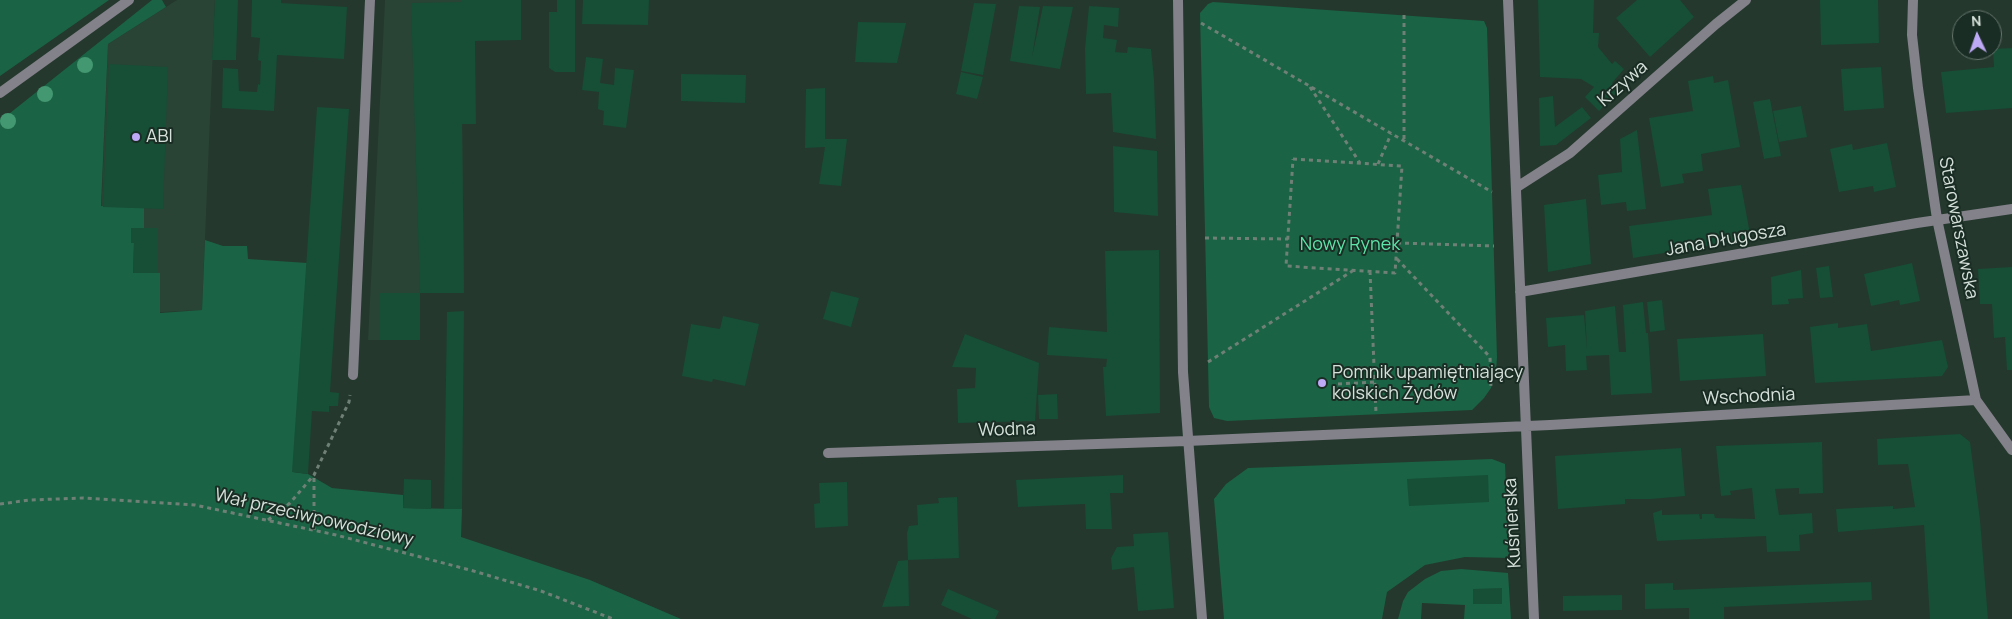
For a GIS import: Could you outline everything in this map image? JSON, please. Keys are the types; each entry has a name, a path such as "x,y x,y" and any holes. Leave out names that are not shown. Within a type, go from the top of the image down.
{"street":[{"path":"0,92 129,0"},
{"path":"354,375 370,0"},
{"path":"1178,0 1183,362 1187,440 1202,619"},
{"path":"1187,440 1525,426 1517,187 1508,0"},
{"name":"Krzywa","path":"1517,187 1570,152 1746,0"},
{"name":"Starowarszawska","path":"1913,0 1912,35 1937,220 1976,400 2012,450"},
{"name":"Jana Długosza","path":"1520,292 1937,220 2012,209"},
{"name":"Wschodnia","path":"1525,426 1976,400"},
{"name":"Kuśnierska","path":"1525,426 1534,619"},
{"name":"Wodna","path":"828,453 1187,440"}],"path":[{"path":"1404,15 1404,142"},
{"path":"1201,23 1492,192"},
{"path":"1310,86 1360,164"},
{"path":"1378,164 1391,134"},
{"path":"1293,159 1360,164 1402,166 1395,273 1286,266 1293,159"},
{"path":"1206,238 1288,239"},
{"path":"1397,243 1494,246"},
{"path":"1396,258 1490,357 1491,388"},
{"path":"1208,362 1354,270"},
{"path":"1370,271 1376,414"},
{"path":"268,520 290,503 314,475 349,402 354,375"},
{"path":"1338,384 1375,382"},
{"path":"314,475 314,530"},
{"name":"Wał przeciwpowodziowy","path":"0,504 30,500 83,498 195,505 314,530 470,570 541,591 613,619"}],"shaded area":[{"path":"177,0 215,0 202,310 145,313 101,217 108,44"},
{"path":"385,0 461,0 464,293 420,293 420,340 368,340"}],"green space":[{"path":"0,0 109,0 0,76"},
{"path":"152,0 162,0 166,7 108,44 101,206 144,208 144,228 131,228 131,243 134,243 133,273 160,273 160,313 202,310 205,240 223,246 247,246 248,259 307,263 293,472 308,474 332,488 403,495 403,508 462,509 461,537 590,580 681,619 0,619 0,121"},
{"name":"Nowy Rynek","path":"1213,2 1484,21 1487,28 1497,357 1496,372 1491,388 1472,410 1227,421 1214,418 1209,407 1200,13 1208,4"},
{"path":"1492,459 1505,464 1509,558 1465,557 1425,565 1387,592 1382,619 1224,619 1214,499 1226,484 1248,468"},
{"path":"1461,569 1508,573 1511,619 1464,619 1465,605 1422,603 1421,619 1398,619 1403,601 1408,592 1425,579 1441,571"}],"building":[{"path":"215,0 238,0 236,60 212,60"},
{"path":"252,0 281,0 281,3 347,7 344,59 277,55 274,111 222,108 223,68 238,69 239,91 257,92 258,84 260,85 261,61 258,60 260,38 251,37"},
{"path":"461,0 521,0 521,40 475,41 476,124 462,124 464,293 420,293 411,3 461,2"},
{"path":"557,0 575,0 575,72 555,72 549,68 549,12 557,12"},
{"path":"583,0 649,0 648,25 582,24"},
{"path":"1538,0 1594,0 1593,33 1599,33 1598,47 1612,64 1615,61 1624,69 1612,83 1619,90 1599,111 1585,97 1594,87 1581,79 1540,77"},
{"path":"1637,0 1680,0 1694,17 1650,57 1616,18"},
{"path":"1820,0 1878,0 1879,43 1821,45"},
{"path":"974,3 996,4 983,75 961,71"},
{"path":"1019,6 1040,7 1032,57 1043,6 1073,7 1060,69 1010,61"},
{"path":"1089,6 1119,8 1118,27 1104,25 1103,38 1117,40 1115,52 1127,53 1128,47 1151,49 1156,139 1113,132 1111,93 1086,94 1085,49"},
{"path":"858,22 906,23 897,63 855,62"},
{"path":"2012,48 2012,108 1946,113 1941,72 1994,67 1994,60 2002,60 2002,49"},
{"path":"586,57 603,59 600,83 614,85 615,68 634,70 626,128 603,125 604,111 598,109 599,92 582,90"},
{"name":"ABI","path":"109,64 168,67 163,209 103,207"},
{"path":"1881,67 1884,108 1844,111 1841,69"},
{"path":"961,72 983,77 977,99 956,94"},
{"path":"681,74 746,75 745,103 681,101"},
{"path":"1713,76 1714,83 1728,80 1740,147 1701,154 1703,171 1682,174 1684,183 1661,187 1649,118 1693,111 1688,81"},
{"path":"825,88 825,139 847,139 841,186 819,184 825,147 805,148 806,89"},
{"path":"1553,96 1555,127 1582,107 1591,118 1556,145 1540,146 1539,98"},
{"path":"1770,99 1781,156 1764,159 1753,102"},
{"path":"1801,106 1807,137 1779,142 1773,111"},
{"path":"317,107 349,109 330,392 339,393 338,406 329,406 329,412 312,411 308,474 292,472"},
{"path":"1637,130 1646,209 1627,211 1626,202 1601,205 1598,175 1622,172 1620,139"},
{"path":"1887,143 1896,187 1874,192 1873,186 1839,192 1830,149 1852,144 1853,150"},
{"path":"1113,146 1157,151 1158,216 1114,212"},
{"path":"1741,185 1751,239 1633,258 1629,226 1712,215 1708,189"},
{"path":"1586,199 1591,264 1548,272 1544,205"},
{"path":"131,228 158,228 158,273 133,273 134,243 131,243"},
{"path":"1159,250 1160,413 1106,416 1103,367 1106,367 1107,359 1047,355 1049,327 1107,332 1105,251"},
{"path":"1912,263 1920,301 1900,305 1899,300 1871,306 1864,274"},
{"path":"1829,266 1833,297 1820,298 1816,268"},
{"path":"2012,267 2012,370 2007,370 2005,337 1994,338 1992,304 1980,304 1978,269"},
{"path":"1801,270 1803,298 1788,299 1789,304 1772,305 1771,277"},
{"path":"831,291 859,298 851,327 823,319"},
{"path":"380,293 420,293 420,340 380,340"},
{"path":"1662,300 1665,330 1650,332 1647,302"},
{"path":"1643,302 1646,333 1648,333 1652,393 1611,395 1609,355 1586,356 1587,370 1566,371 1565,345 1548,347 1546,318 1584,315 1587,349 1585,311 1615,306 1619,352 1626,352 1623,305"},
{"path":"464,311 462,509 444,509 447,312"},
{"path":"723,316 759,324 745,386 713,379 712,382 682,376 691,324 720,329"},
{"path":"1838,323 1838,328 1867,324 1871,351 1942,340 1948,367 1942,376 1815,383 1810,327"},
{"path":"965,334 1039,363 1035,421 958,423 957,389 975,388 976,368 952,367"},
{"path":"1763,334 1766,376 1680,381 1677,339"},
{"path":"1057,394 1058,419 1039,419 1038,395"},
{"path":"1960,434 1970,442 1980,520 1988,619 1930,619 1924,525 1838,532 1836,509 1893,506 1893,509 1915,507 1908,464 1878,465 1877,439"},
{"path":"1822,442 1823,493 1799,494 1799,488 1775,489 1779,515 1812,513 1813,533 1799,535 1800,551 1767,552 1766,536 1657,541 1653,513 1662,510 1662,515 1699,514 1700,519 1702,519 1702,514 1714,514 1715,518 1755,519 1752,488 1730,491 1731,495 1721,496 1716,446"},
{"path":"1681,448 1685,496 1625,499 1625,504 1558,509 1555,456"},
{"path":"1123,475 1123,493 1110,493 1112,529 1086,529 1085,504 1018,507 1016,480"},
{"path":"1488,475 1489,502 1409,506 1407,479"},
{"path":"404,479 431,480 431,509 403,508"},
{"path":"847,482 848,526 815,528 814,504 820,503 819,483"},
{"path":"957,497 959,558 908,560 907,533 909,526 918,525 917,505 939,503 938,498"},
{"path":"1168,532 1174,608 1138,611 1134,567 1112,570 1111,558 1117,547 1134,546 1133,534"},
{"path":"908,560 909,606 882,607 898,561"},
{"path":"1871,582 1872,600 1724,607 1724,619 1689,619 1689,608 1645,609 1645,584 1673,583 1673,590"},
{"path":"1502,588 1502,604 1473,604 1473,589"},
{"path":"948,589 999,611 995,619 972,619 941,605"},
{"path":"1622,595 1622,610 1563,611 1563,596"}],"place":[{"name":"ABI","path":"136,137"},
{"name":"Pomnik upamiętniający kolskich Żydów","path":"1322,383"}]}
